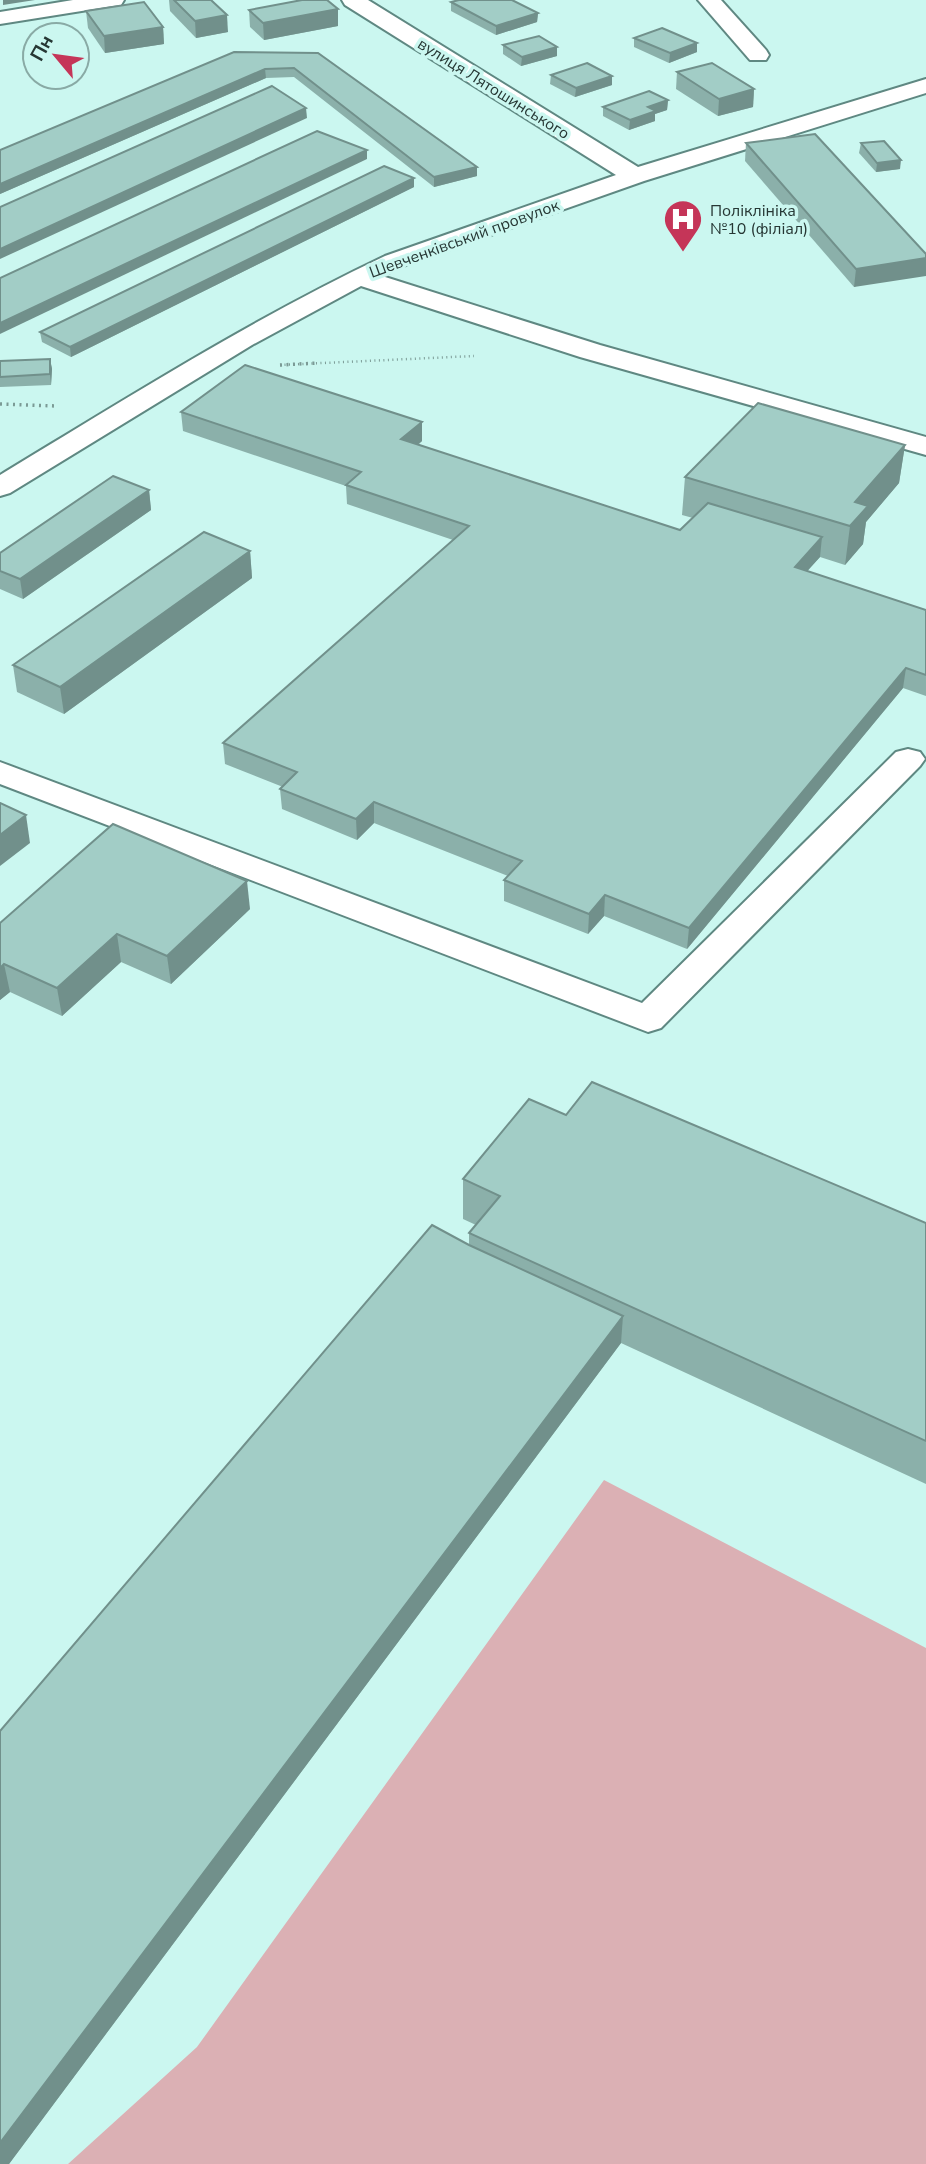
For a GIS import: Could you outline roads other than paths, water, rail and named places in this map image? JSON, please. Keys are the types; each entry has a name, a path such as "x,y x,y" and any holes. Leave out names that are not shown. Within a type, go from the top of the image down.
{"street":[{"path":"0,18 113,0"},
{"name":"вулиця Лятошинського","path":"353,0 635,176"},
{"path":"709,0 758,55"},
{"name":"Шевченківський провулок","path":"0,488 194,369 358,277 437,244 635,176 926,86"},
{"path":"358,277 590,351 926,446"},
{"path":"0,772 648,1019 908,759"}],"place":[{"name":"Поліклініка №10 (філіал)","path":"683,253"}]}
